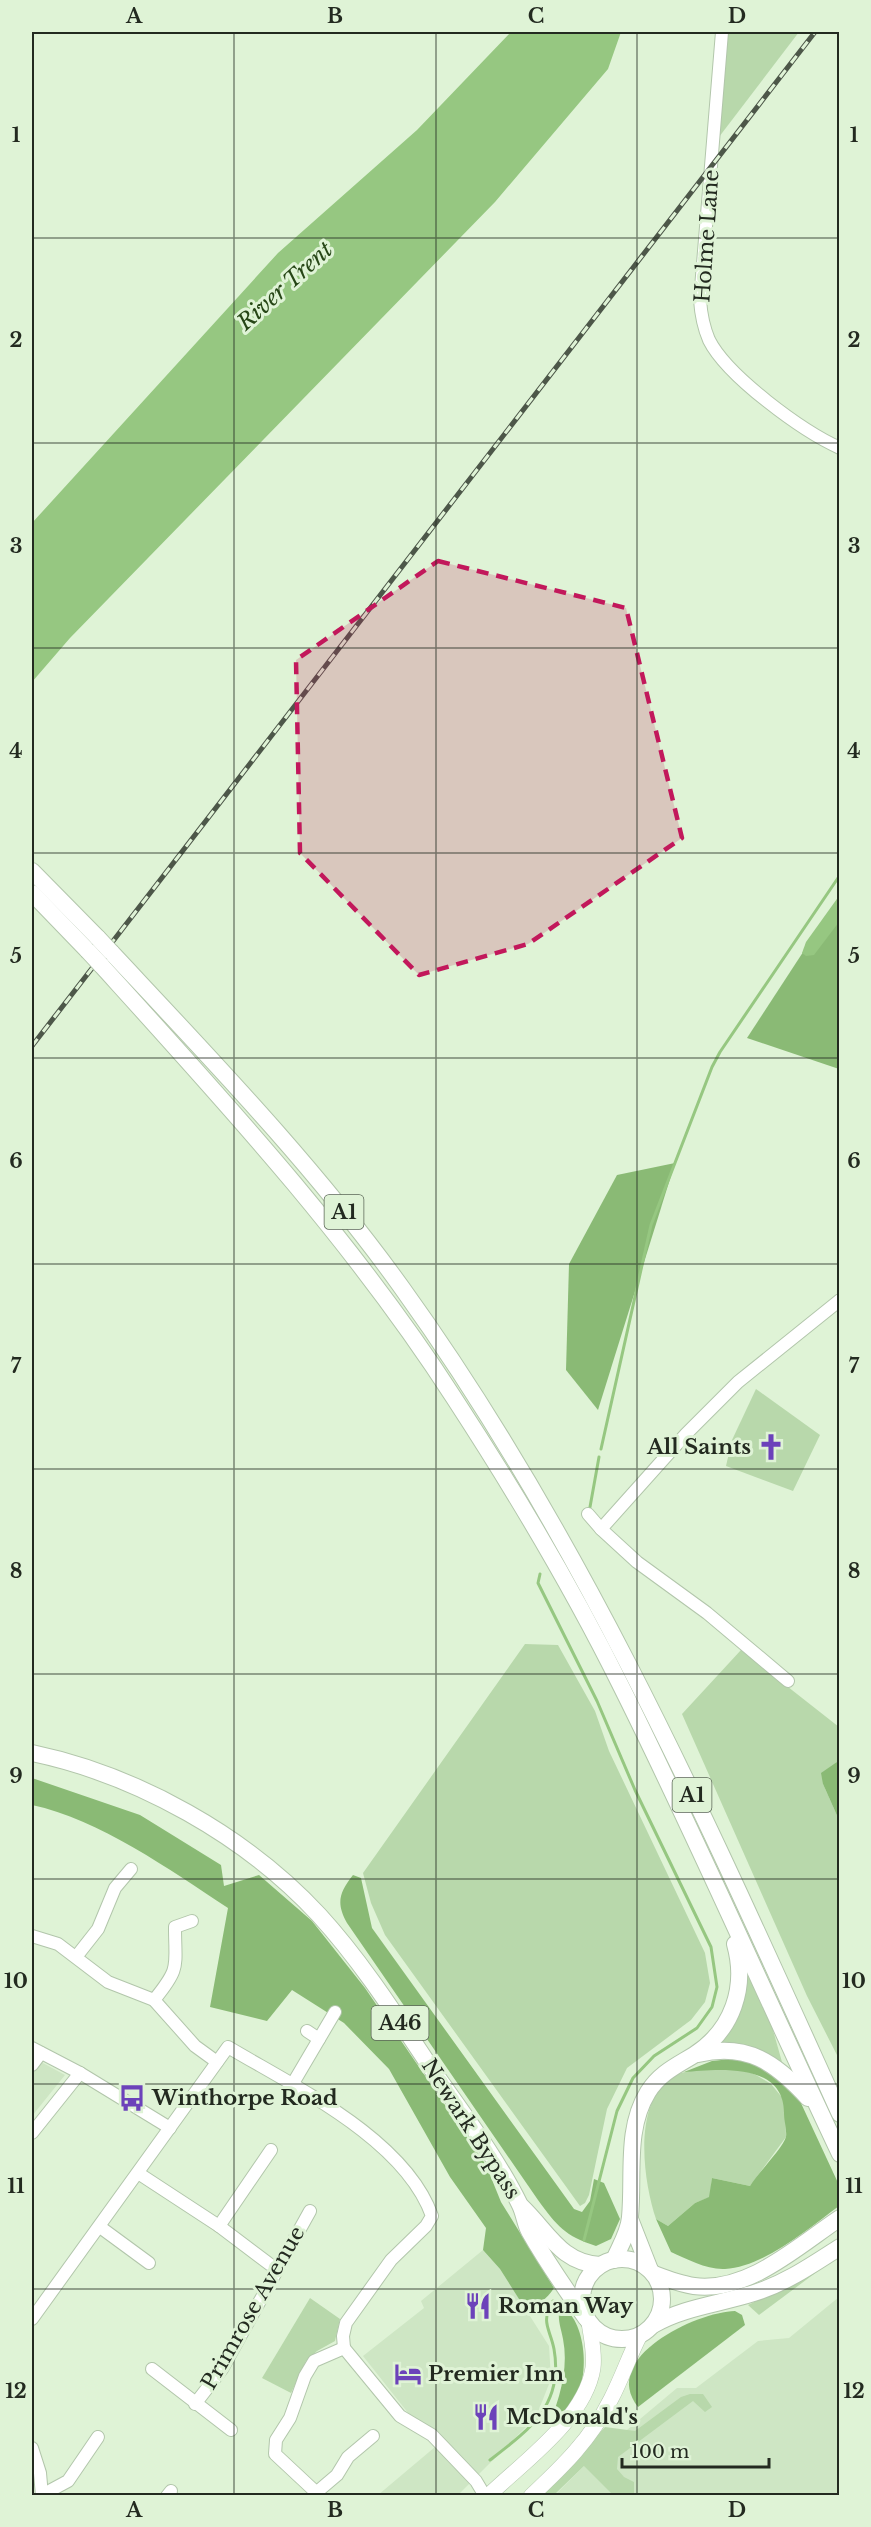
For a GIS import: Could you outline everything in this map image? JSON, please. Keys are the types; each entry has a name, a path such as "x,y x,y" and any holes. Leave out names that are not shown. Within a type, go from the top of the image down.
{"highway":[{"name":"A1","path":"32,870 93,944 229,1079 342,1209 401,1287 471,1388 554,1525 644,1692 840,2114"},
{"name":"A1","path":"32,893 93,944"},
{"name":"A1","path":"106,958 327,1222 453,1396 524,1510 620,1683 840,2154"},
{"name":"Newark Bypass","path":"32,1753 86,1767 164,1801 220,1833 273,1874 319,1915 360,1965 463,2114 521,2207 528,2229 588,2320"},
{"path":"646,2330 660,2313 662,2300 660,2286 630,2219 633,2139 643,2101 661,2075 693,2056 722,2030 732,2012 739,1990 739,1960 722,1900"},
{"path":"693,2056 726,2050 763,2059 783,2071 819,2110"},
{"name":"Newark Bypass","path":"521,2207 538,2223 561,2252 578,2262 607,2262"},
{"path":"607,2262 633,2260 652,2272 696,2286 729,2283 768,2266 840,2218"},
{"path":"630,2219 607,2262 584,2286 582,2302 588,2320 600,2333 614,2338 646,2330 677,2313 768,2289 799,2274 840,2247"}],"main road":[{"path":"486,2496 560,2427 582,2401 593,2367 588,2320"},
{"path":"531,2496 572,2458 595,2428 646,2330"}],"street":[{"name":"Holme Lane","path":"722,32 700,300 702,321 720,357 743,380 784,414 840,448"},
{"path":"601,1529 686,1434 738,1382 840,1300"},
{"path":"588,1514 637,1562 707,1613 788,1681"},
{"path":"76,1957 98,1929 116,1888 131,1869"},
{"path":"154,2000 170,1980 175,1968 178,1956 175,1927 192,1921"},
{"path":"32,1935 58,1944 102,1979 154,2000 195,2046 217,2062"},
{"path":"292,2085 335,2012"},
{"path":"306,2031 319,2039"},
{"path":"32,2319 228,2047 292,2085 379,2143 412,2178 425,2197 432,2216 426,2226 391,2260 346,2323 344,2348 400,2416 432,2435 476,2481 486,2496"},
{"path":"32,2065 36,2050 80,2073 171,2128"},
{"path":"32,2133 80,2073"},
{"path":"219,2226 271,2150"},
{"path":"138,2173 219,2226 276,2269"},
{"name":"Primrose Avenue","path":"195,2404 222,2369 310,2211"},
{"path":"100,2227 149,2263"},
{"path":"344,2348 314,2361 305,2376 290,2418 276,2440 275,2454 319,2494 337,2475 348,2457 373,2436"},
{"path":"152,2369 231,2430"},
{"path":"32,2448 46,2495 68,2481 98,2437"}],"highlighted area":[{"path":"438,561 626,608 682,838 528,944 419,975 300,853 296,660"}],"shaded area":[{"path":"727,32 799,32 719,137"},
{"path":"839,897 839,1069 747,1038"},
{"path":"675,1163 598,1410 566,1370 569,1264 617,1175"},
{"path":"756,1389 820,1435 793,1491 726,1466 732,1440"},
{"path":"525,1644 558,1645 595,1711 609,1751 705,1953 710,1983 705,2002 691,2020 627,2068 607,2109 589,2195 585,2203 580,2206 385,1935 371,1903 363,1873"},
{"path":"741,1650 839,1727 839,1763 837,1762 823,1784 839,1820 839,2059 807,1996 682,1714"},
{"path":"837,1762 839,1763 839,1820 823,1784 821,1773"},
{"path":"32,1778 140,1815 221,1865 224,1886 259,1875 312,1921 365,1988 486,2165 501,2202 554,2288 548,2296 534,2305 524,2307 500,2269 483,2250 486,2228 450,2177 389,2069 344,2023 292,1990 267,2021 210,2007 228,1908 158,1862 108,1834 57,1812 32,1805"},
{"path":"353,1875 361,1878 372,1928 574,2209 582,2212 590,2201 594,2179 604,2183 620,2219 611,2239 596,2246 569,2234 551,2217 538,2200 347,1923 340,1904 342,1893"},
{"path":"746,1970 771,2023 782,2062 762,2052 711,2047"},
{"path":"32,2057 65,2075 32,2116"},
{"path":"740,2058 766,2066 800,2101 839,2185 839,2206 770,2254 740,2267 718,2269 697,2264 671,2252 656,2219 668,2226 695,2203 709,2197 712,2178 750,2186 784,2142 786,2131 781,2097 774,2085 748,2072 715,2070 684,2072 712,2061"},
{"path":"725,2068 742,2069 771,2084 785,2101 786,2137 750,2186 712,2178 710,2197 695,2203 668,2226 656,2219 647,2184 644,2142 646,2122 652,2103 661,2087 680,2073"},
{"path":"483,2250 500,2269 549,2346 551,2379 536,2417 458,2495 378,2495 435,2447 363,2356 424,2308 421,2301"},
{"path":"818,2271 759,2315 748,2305"},
{"path":"839,2297 839,2495 554,2496 584,2466 677,2388 696,2388 758,2341 789,2338"},
{"path":"310,2298 340,2319 335,2341 317,2351 306,2361 291,2393 262,2378"},
{"path":"565,2309 573,2317 579,2329 584,2359 583,2374 574,2400 565,2410 553,2414 564,2367 559,2311"},
{"path":"735,2311 742,2315 745,2325 638,2407 629,2389 631,2371 641,2355 657,2341 677,2329 718,2313"},
{"path":"703,2394 712,2407 705,2412 693,2401 618,2457 617,2469 624,2477 634,2482 634,2495 613,2495 584,2466 554,2495 542,2496 605,2427 635,2431 681,2397"}],"water":[{"name":"River Trent","path":"511,32 621,32 608,69 495,202 70,638 32,682 32,523 278,253 417,130"},
{"path":"839,896 839,922 814,955 806,956 802,953 806,942"}],"waterway":[{"path":"601,1449 651,1225 712,1067 840,875"},
{"path":"590,1507 599,1457"},
{"path":"540,1574 538,1583 597,1701 635,1790 711,1947 717,1987 712,2007 697,2028 654,2056 633,2078 617,2111 584,2240"},
{"path":"490,2460 530,2426 548,2401 554,2386 556,2369 554,2349 547,2325 547,2315 553,2301"}],"railway":[{"path":"32,1046 815,32"}],"place":[{"name":"All Saints","path":"771,1447"},
{"name":"Winthorpe Road","path":"132,2098"},
{"name":"Roman Way","path":"478,2306"},
{"name":"Premier Inn","path":"408,2374"},
{"name":"McDonald's","path":"486,2417"}]}
